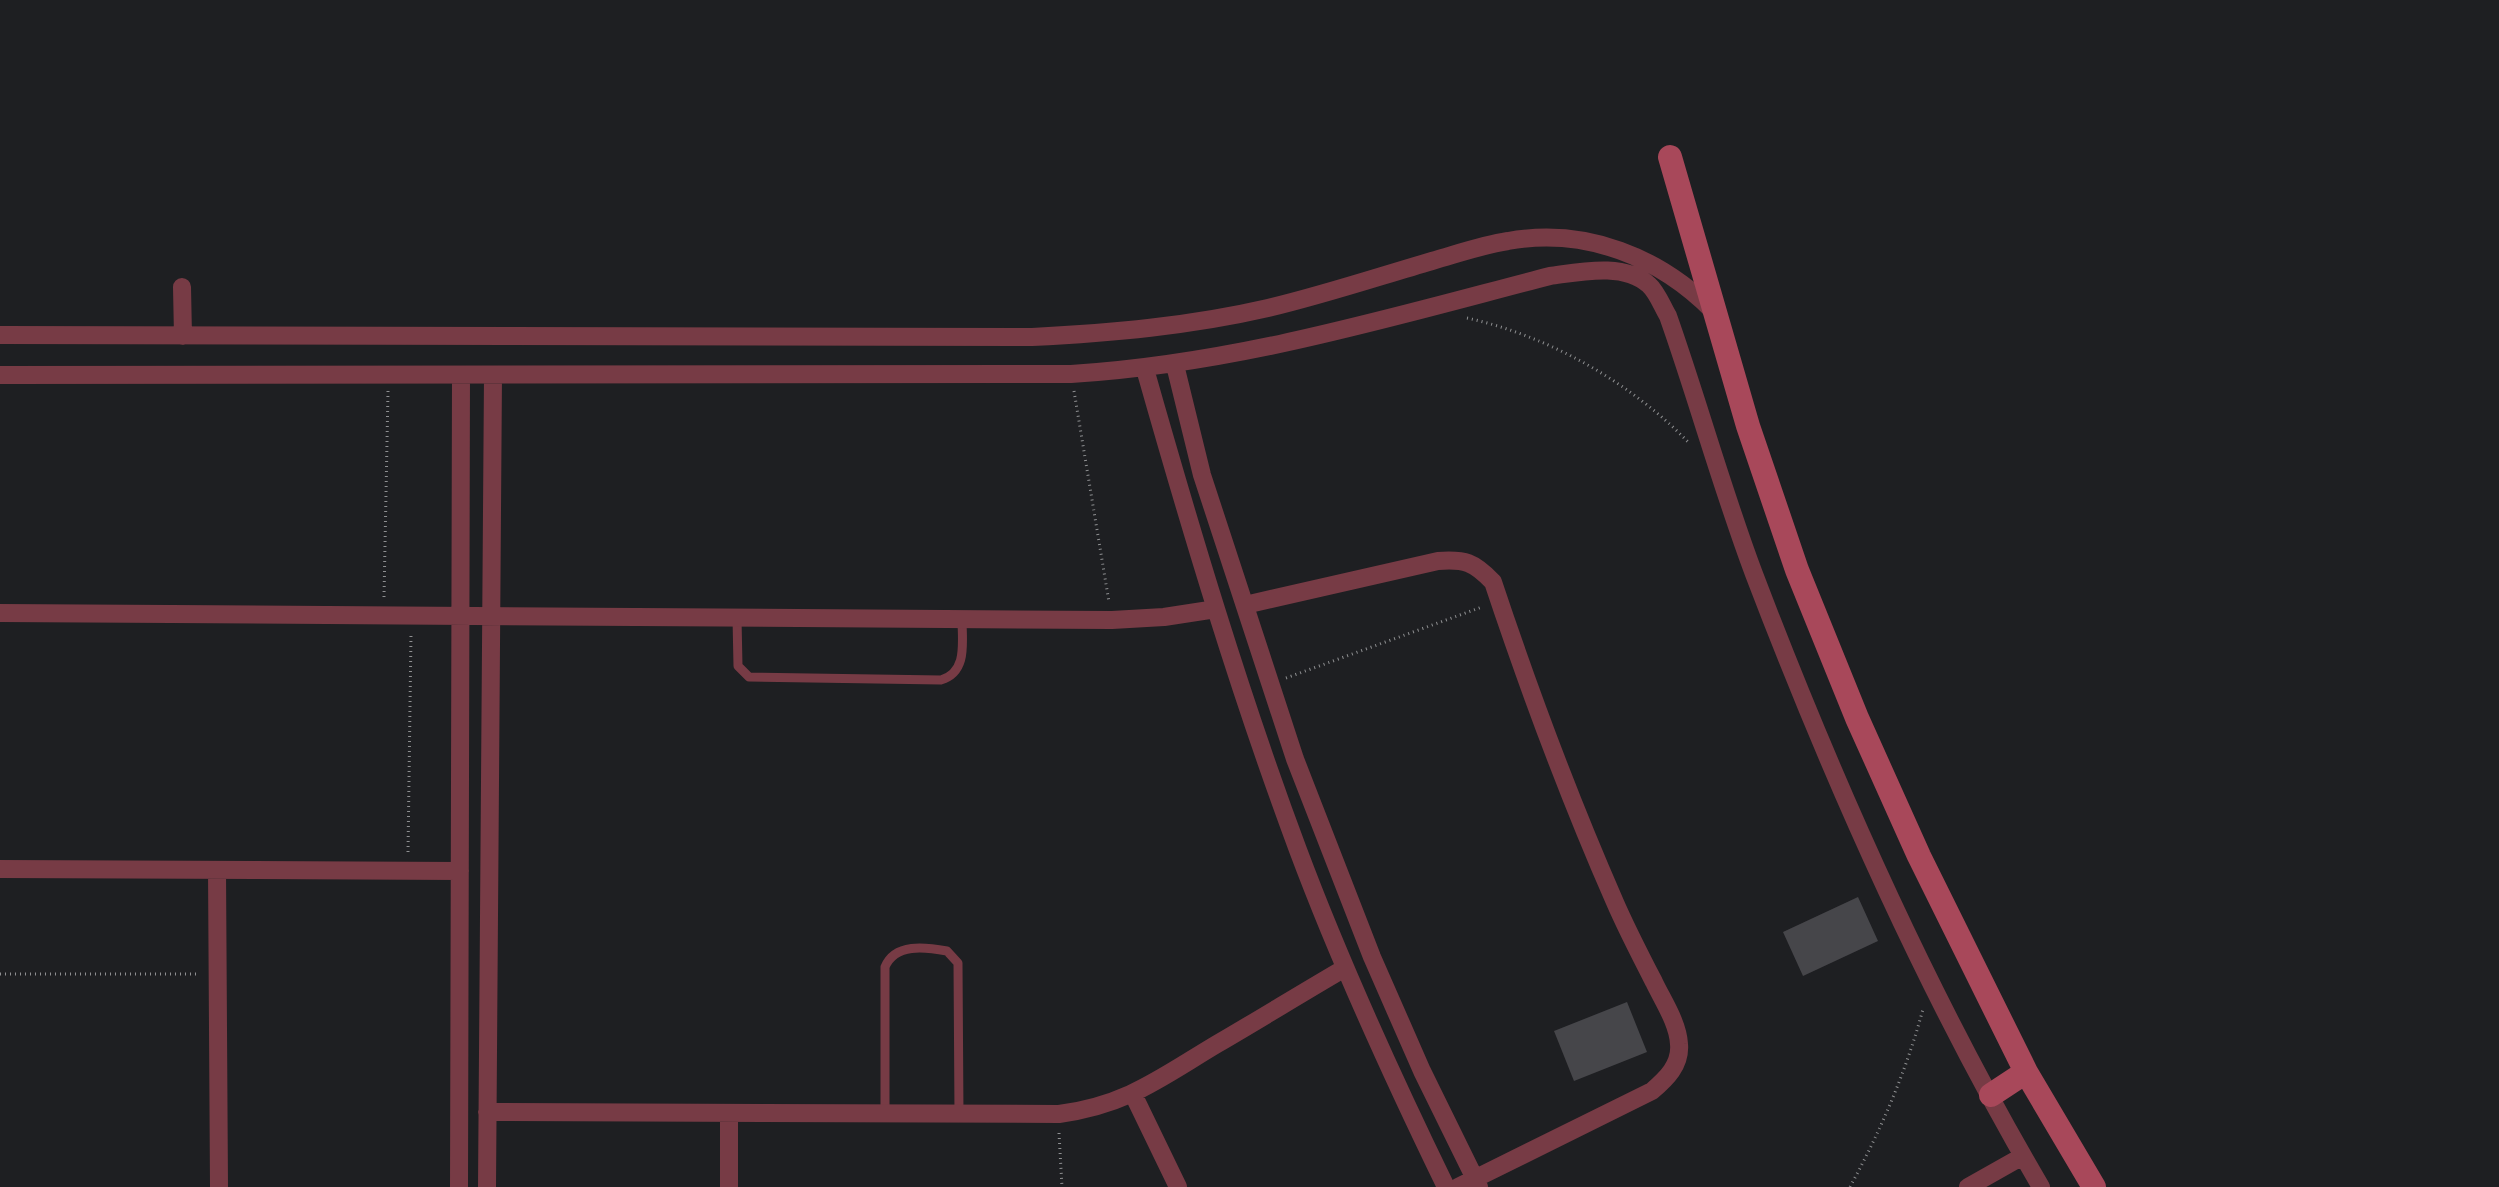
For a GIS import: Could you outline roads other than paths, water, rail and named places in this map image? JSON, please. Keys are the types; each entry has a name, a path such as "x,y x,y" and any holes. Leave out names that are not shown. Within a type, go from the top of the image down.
{"street":[{"path":"1670,157 1748,426 1797,570 1857,718 1919,856 2026,1072 2094,1187"},
{"path":"0,335 1032,338 1091,334 1170,325 1268,308 1484,246 1533,238 1582,240 1632,254 1677,279 1716,313"},
{"path":"0,375 1071,374 1175,365 1274,346 1550,276 1592,271 1630,274 1650,286 1668,316 1754,573 1817,732 1877,872 1931,982 2041,1187"},
{"path":"182,287 183,336"},
{"path":"1175,365 1202,475 1298,768 1372,957 1422,1071 1477,1183"},
{"path":"1145,369 1218,617 1282,806 1345,968 1396,1083 1446,1187"},
{"path":"459,1187 461,375"},
{"path":"487,1187 493,375"},
{"path":"0,613 1112,620 1164,617 1218,617 1438,561 1459,560 1478,567 1493,582 1536,708 1576,814 1627,928 1672,1018 1679,1044 1677,1063 1668,1077 1652,1091 1477,1183 1458,1187"},
{"path":"0,869 460,871"},
{"path":"217,870 219,1187"},
{"path":"488,1112 1058,1114 1109,1104 1133,1094 1345,968"},
{"path":"1991,1095 2026,1072"},
{"path":"460,1089 488,1088"},
{"path":"1133,1094 1178,1187"},
{"path":"729,1113 730,1187"},
{"path":"459,1157 487,1156"},
{"path":"1968,1187 2023,1156"}],"lane":[{"path":"737,618 738,666 749,677 941,680 954,674 961,661 962,619"},
{"path":"885,1114 884,967 892,955 905,949 947,951 958,963 959,1114"}]}
